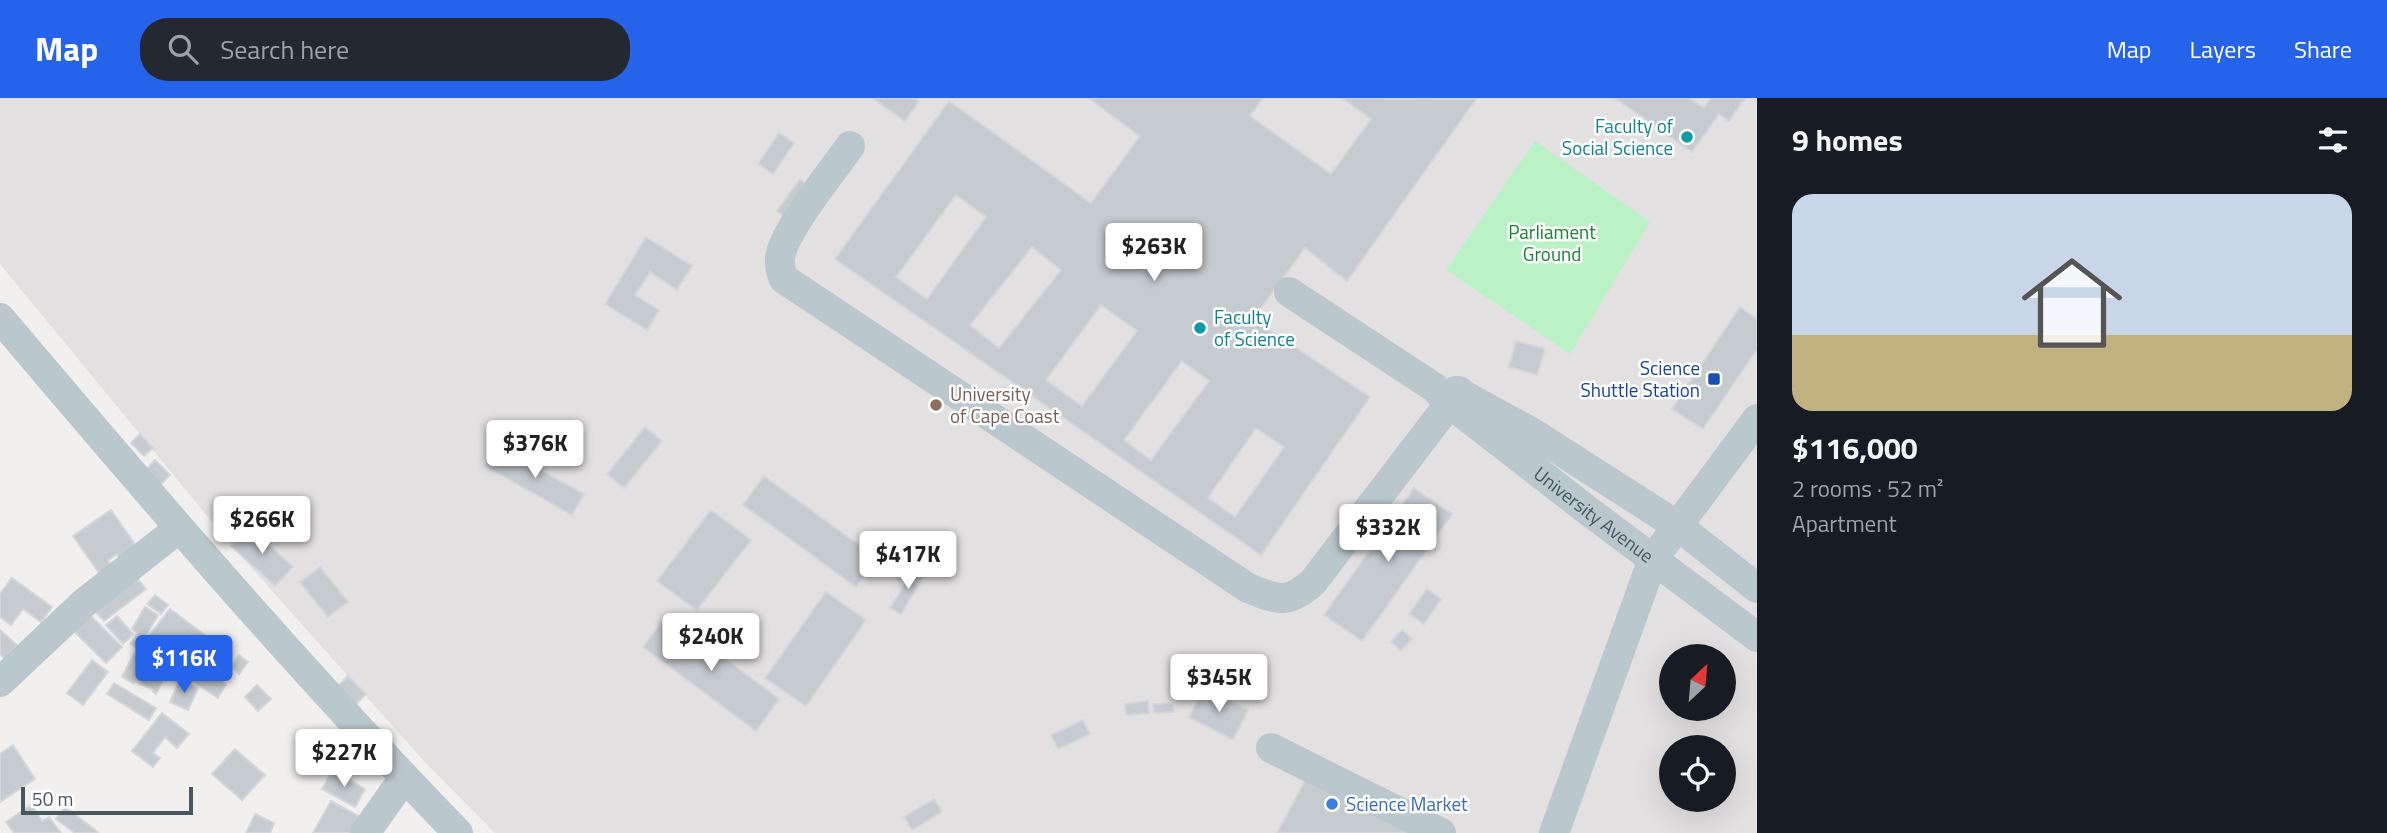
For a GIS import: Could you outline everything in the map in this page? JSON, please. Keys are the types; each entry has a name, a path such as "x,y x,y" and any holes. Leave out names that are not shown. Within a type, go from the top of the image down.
{"street":[{"path":"850,146 785,238 780,257 780,269 784,279 1248,588 1276,599 1298,596 1313,582 1448,394"},
{"name":"University Avenue","path":"1289,292 1448,394 1653,559 1757,637"},
{"path":"0,318 178,529 404,778 458,833"},
{"name":"University Avenue","path":"1448,394 1531,432 1678,526 1757,588"},
{"path":"1553,833 1653,559 1757,419"},
{"path":"0,682 84,603 178,529"},
{"path":"1271,748 1441,833"},
{"path":"365,833 404,778"}],"shaded area":[{"name":"University of Cape Coast","path":"0,98 1757,98 1757,833 495,833 423,760 231,545 0,264"}],"green space":[{"name":"Parliament Ground","path":"1535,141 1650,222 1570,354 1446,270"}],"building":[{"path":"872,98 915,98 919,101 905,121"},
{"name":"Faculty of Science","path":"1088,98 1263,98 1250,116 1331,174 1371,119 1342,98 1476,99 1347,281 1305,248 1253,319 1370,397 1261,555 835,259 949,101 1091,203 1140,136","holes":["956,195 986,217 927,299 896,277","1032,247 1061,270 999,348 970,325","1101,305 1137,331 1082,406 1046,380","1182,361 1209,381 1151,460 1124,440","1256,428 1284,447 1235,517 1208,498"]},
{"name":"Faculty of Social Science","path":"1615,98 1689,98 1704,108 1711,98 1745,98 1729,121 1719,114 1692,152"},
{"path":"779,133 794,143 773,174 758,164"},
{"path":"800,179 812,188 789,220 777,211"},
{"path":"646,237 692,266 677,290 650,272 635,295 659,310 647,330 605,304"},
{"name":"Science Shuttle Station","path":"1740,307 1757,319 1757,349 1703,429 1672,409"},
{"path":"1516,341 1545,349 1537,375 1509,367"},
{"path":"645,427 662,441 624,488 607,474"},
{"path":"140,434 153,448 144,456 131,443"},
{"path":"497,446 584,494 572,515 485,466"},
{"path":"155,460 170,475 160,485 146,470"},
{"path":"764,476 877,558 856,587 743,505"},
{"path":"1414,488 1452,514 1362,641 1324,615"},
{"path":"226,501 243,518 229,532 212,514"},
{"path":"111,510 139,550 122,562 117,554 108,560 113,568 101,576 73,536"},
{"path":"711,510 751,540 697,610 657,581"},
{"path":"250,527 293,567 275,586 231,546"},
{"path":"320,567 348,602 328,617 300,582"},
{"path":"915,568 925,574 901,614 890,608"},
{"path":"136,577 146,589 104,621 94,610"},
{"path":"12,578 52,607 41,622 23,609 11,625 0,617 0,594"},
{"path":"1427,589 1441,599 1424,624 1409,614"},
{"path":"826,592 866,620 806,706 765,678"},
{"path":"155,595 168,605 161,614 147,604"},
{"path":"145,607 158,615 138,649 131,644 137,633 132,629"},
{"path":"170,609 206,636 179,671 143,643"},
{"path":"88,613 122,647 106,663 72,629"},
{"path":"667,615 779,699 756,731 643,647"},
{"path":"117,616 133,634 123,644 106,625"},
{"path":"0,630 17,645 5,659 0,654"},
{"path":"1402,630 1412,639 1401,651 1391,642"},
{"path":"134,653 168,670 156,694 154,690 122,677"},
{"path":"239,655 248,662 239,674 231,667"},
{"path":"92,660 108,672 83,705 67,693"},
{"path":"197,665 226,684 218,698 188,678"},
{"path":"348,676 366,694 355,705 337,687"},
{"path":"180,679 198,688 188,710 170,702"},
{"path":"114,683 156,708 149,720 107,694"},
{"path":"257,685 271,699 258,711 245,697"},
{"path":"1204,688 1248,710 1233,740 1189,717"},
{"path":"1148,701 1149,713 1126,715 1125,704"},
{"path":"1173,703 1174,712 1154,713 1153,704"},
{"path":"162,713 189,734 177,748 165,737 153,753 160,758 153,767 132,751"},
{"path":"1083,720 1090,734 1058,749 1051,735"},
{"path":"13,745 35,779 0,802 0,754"},
{"path":"235,749 265,775 242,800 212,774"},
{"path":"333,770 365,789 355,807 322,789"},
{"name":"Science Market","path":"1308,775 1434,833 1277,833"},
{"path":"934,799 942,812 912,830 904,817"},
{"path":"331,801 360,817 351,833 313,833"},
{"path":"31,805 42,821 49,817 61,833 14,833 6,822"},
{"path":"65,807 98,832 75,833 56,819"},
{"path":"255,814 274,823 270,833 246,833"}],"place":[{"name":"Faculty of Social Science","path":"1687,137"},
{"name":"Faculty of Science","path":"1200,328"},
{"name":"Science Shuttle Station","path":"1714,379"},
{"name":"University of Cape Coast","path":"936,405"},
{"name":"Science Market","path":"1332,804"}]}
